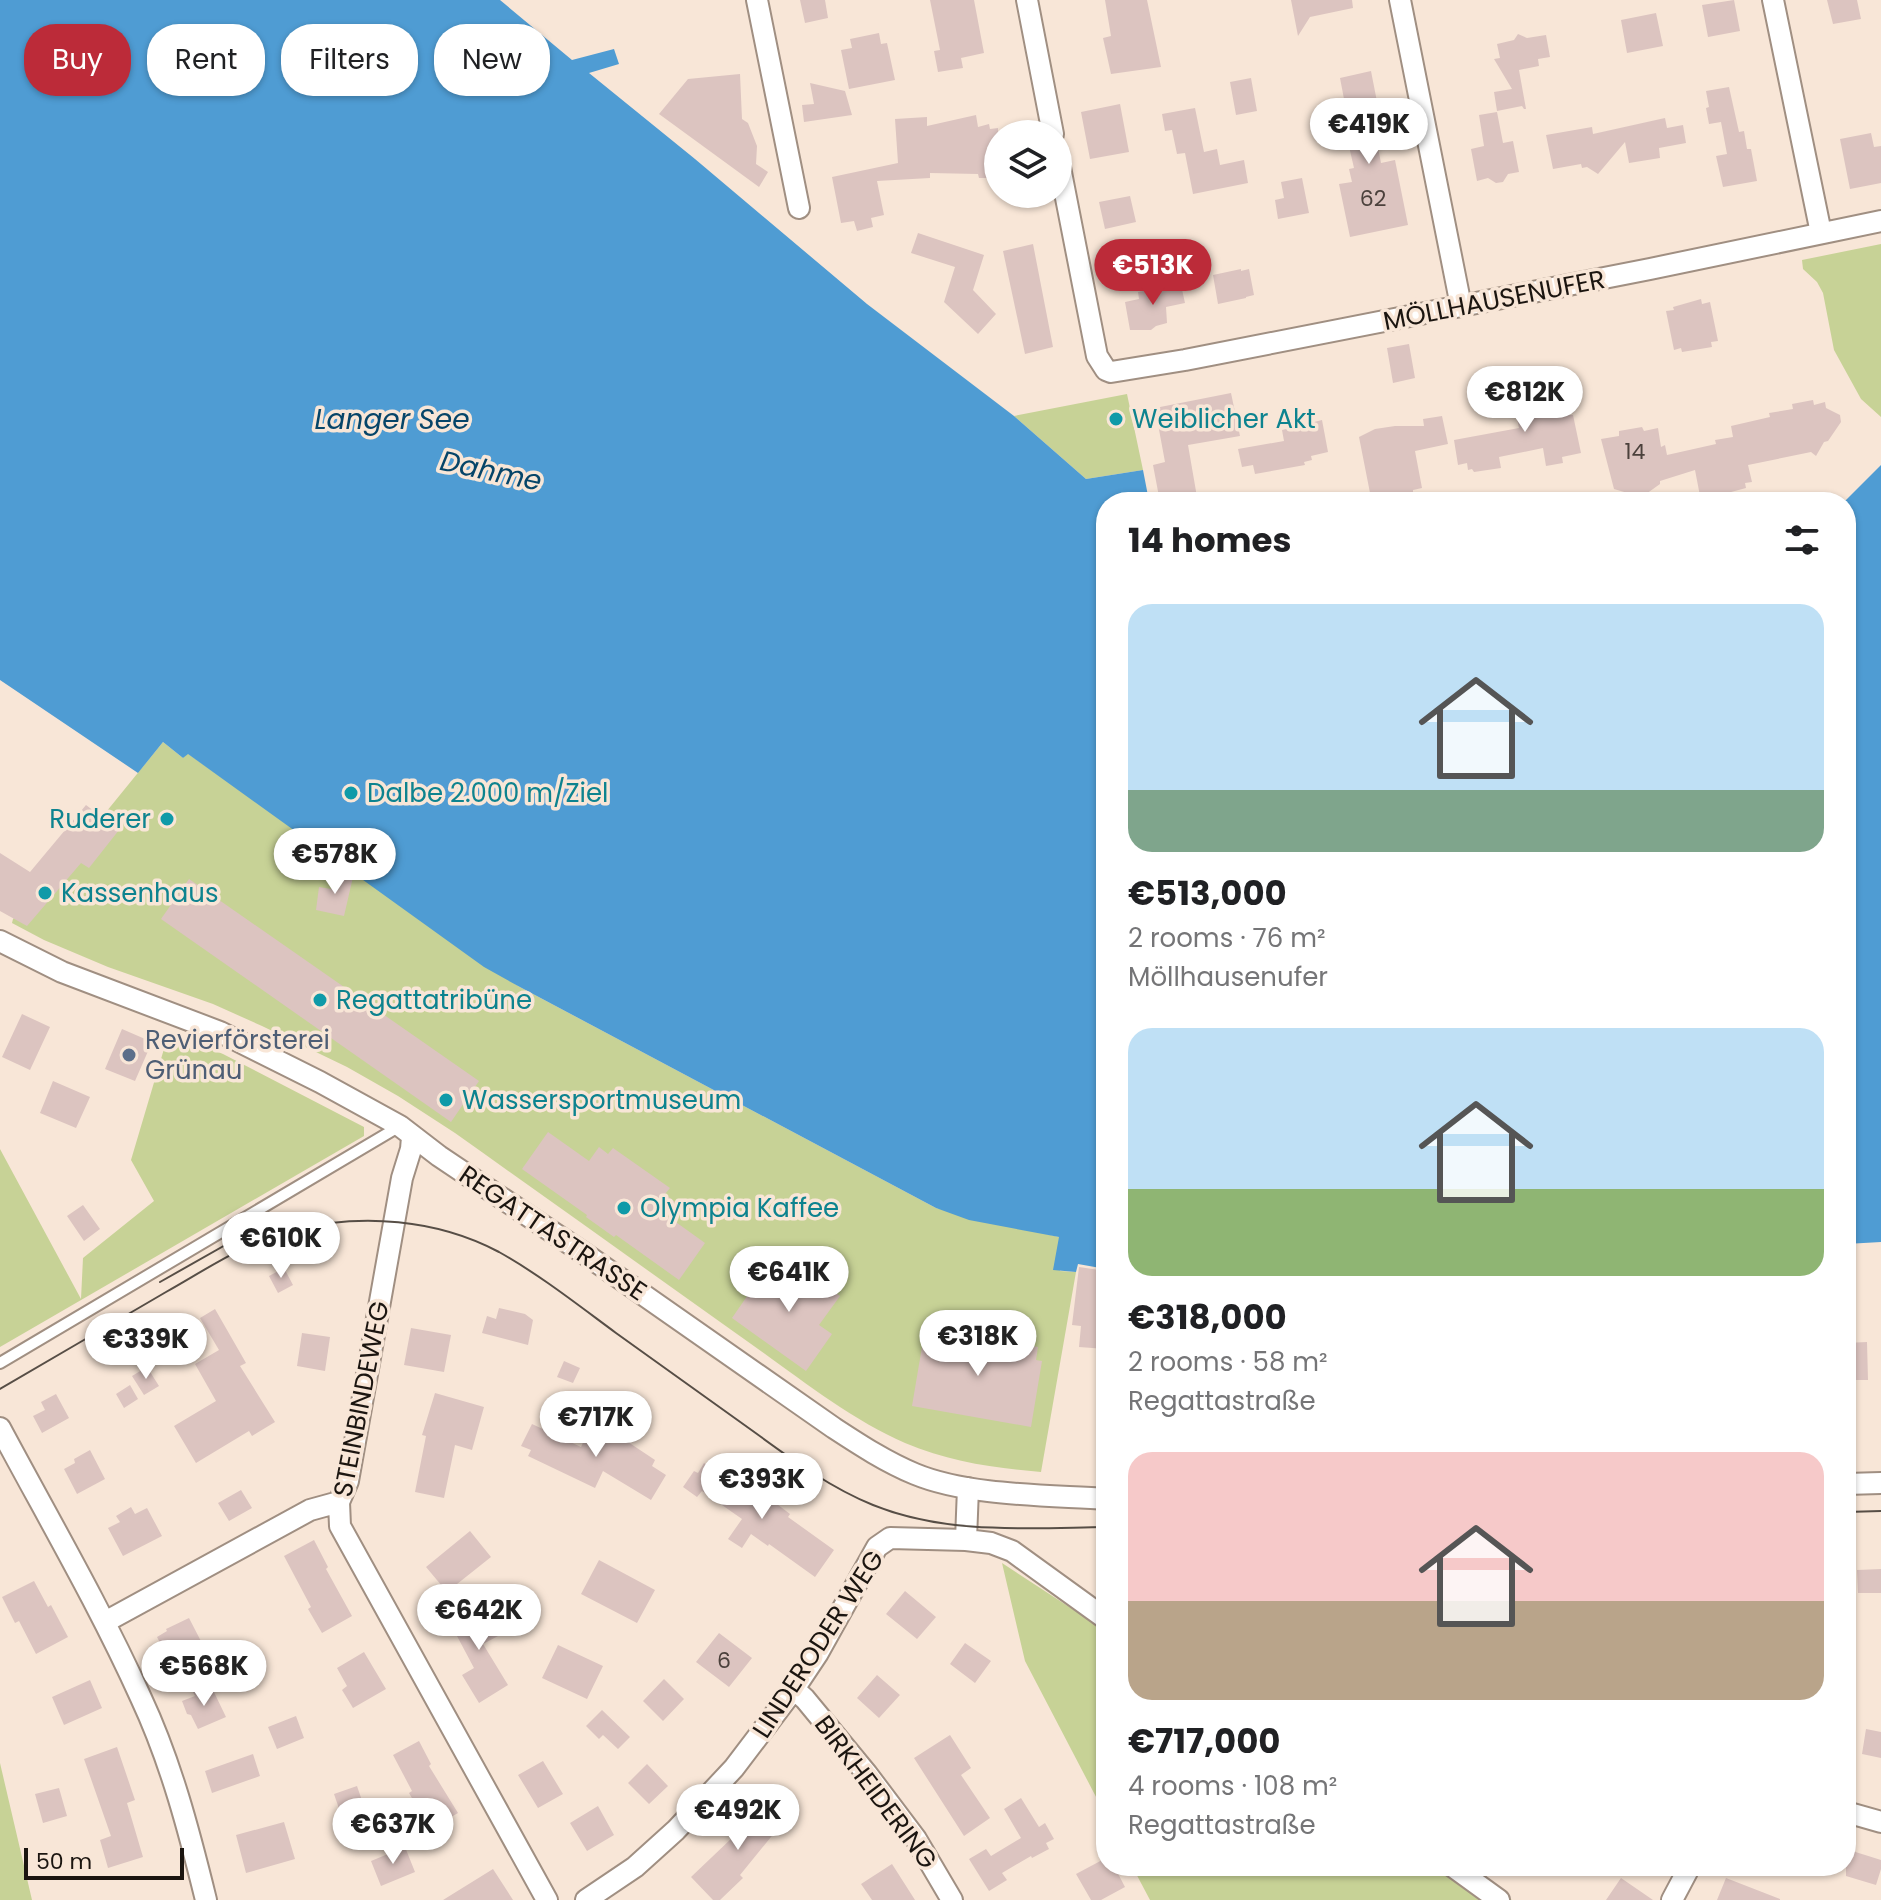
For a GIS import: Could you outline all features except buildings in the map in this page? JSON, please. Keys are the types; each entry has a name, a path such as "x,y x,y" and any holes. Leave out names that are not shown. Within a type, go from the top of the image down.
{"street":[{"path":"757,0 799,208"},
{"path":"1027,0 1050,120"},
{"path":"1400,0 1461,306"},
{"path":"1773,0 1821,233"},
{"name":"MÖLLHAUSENUFER","path":"1068,208 1097,356 1106,370 1111,372 1650,269 1881,221"},
{"name":"REGATTASTRASSE","path":"0,941 62,972 220,1032 320,1082 406,1131 871,1452 918,1475 968,1488 1096,1498"},
{"name":"STEINBINDEWEG","path":"406,1131 411,1149 402,1178 348,1481 339,1502 340,1526 547,1900"},
{"path":"0,1428 105,1622 142,1699 169,1767 206,1900"},
{"path":"1856,1484 1881,1483"},
{"path":"966,1540 968,1488"},
{"path":"105,1622 310,1510 339,1502"},
{"name":"LINDERODER WEG","path":"586,1900 635,1867 676,1830 734,1768 818,1653 877,1547 890,1538 991,1543 1012,1551 1096,1612"},
{"name":"BIRKHEIDERING","path":"794,1689 867,1774 916,1839 952,1900"},
{"path":"1856,1815 1881,1822"},
{"path":"1466,1876 1499,1900"},
{"path":"1672,1900 1685,1876"}],"lane":[{"path":"0,1363 406,1131"}],"green space":[{"path":"1881,244 1881,417 1861,399 1834,350 1823,293 1817,282 1803,269 1802,260"},
{"path":"1127,394 1143,470 1086,479 1014,416"},
{"path":"163,742 183,758 187,753 518,986 936,1208 1059,1237 1060,1271 1076,1272 1041,1472 955,1459 922,1450 883,1433 819,1393 455,1133 398,1096 347,1067 213,1004 108,967 12,923"},
{"path":"169,1032 223,1054 364,1127 364,1136 0,1347 0,1149 81,1299 83,1258 154,1201 131,1160"},
{"path":"1002,1563 1096,1624 1096,1797 1025,1661"},
{"path":"0,1763 32,1900 0,1900"},
{"path":"1137,1876 1475,1876 1512,1900 1150,1900"}],"water":[{"name":"Langer See","path":"0,0 500,0 529,24 434,24 434,96 550,96 550,42 572,60 614,49 619,64 589,73 867,304 1014,416 1086,479 1143,470 1147,492 1096,492 1096,1267 1078,1264 1076,1272 1053,1270 1059,1237 969,1220 936,1208 484,967 188,754 183,758 163,742 138,773 0,680"},
{"path":"1881,465 1881,1242 1856,1243 1856,492"}],"tram line":[{"path":"0,1389 212,1265 260,1241 320,1225 398,1222 450,1232 499,1252 559,1291 799,1464 842,1491 873,1505 930,1521 988,1528 1096,1527"},
{"path":"160,1282 243,1235 269,1225"},
{"path":"1856,1512 1881,1511"}],"place":[{"name":"Weiblicher Akt","path":"1116,419"},
{"name":"Dalbe 2.000 m/Ziel","path":"351,793"},
{"name":"Ruderer","path":"167,819"},
{"name":"Kassenhaus","path":"45,893"},
{"name":"Regattatribüne","path":"320,1000"},
{"name":"Revierförsterei Grünau","path":"129,1055"},
{"name":"Wassersportmuseum","path":"446,1100"},
{"name":"Olympia Kaffee","path":"624,1208"}],"water label":[{"name":"Dahme","path":"491,471"}]}
